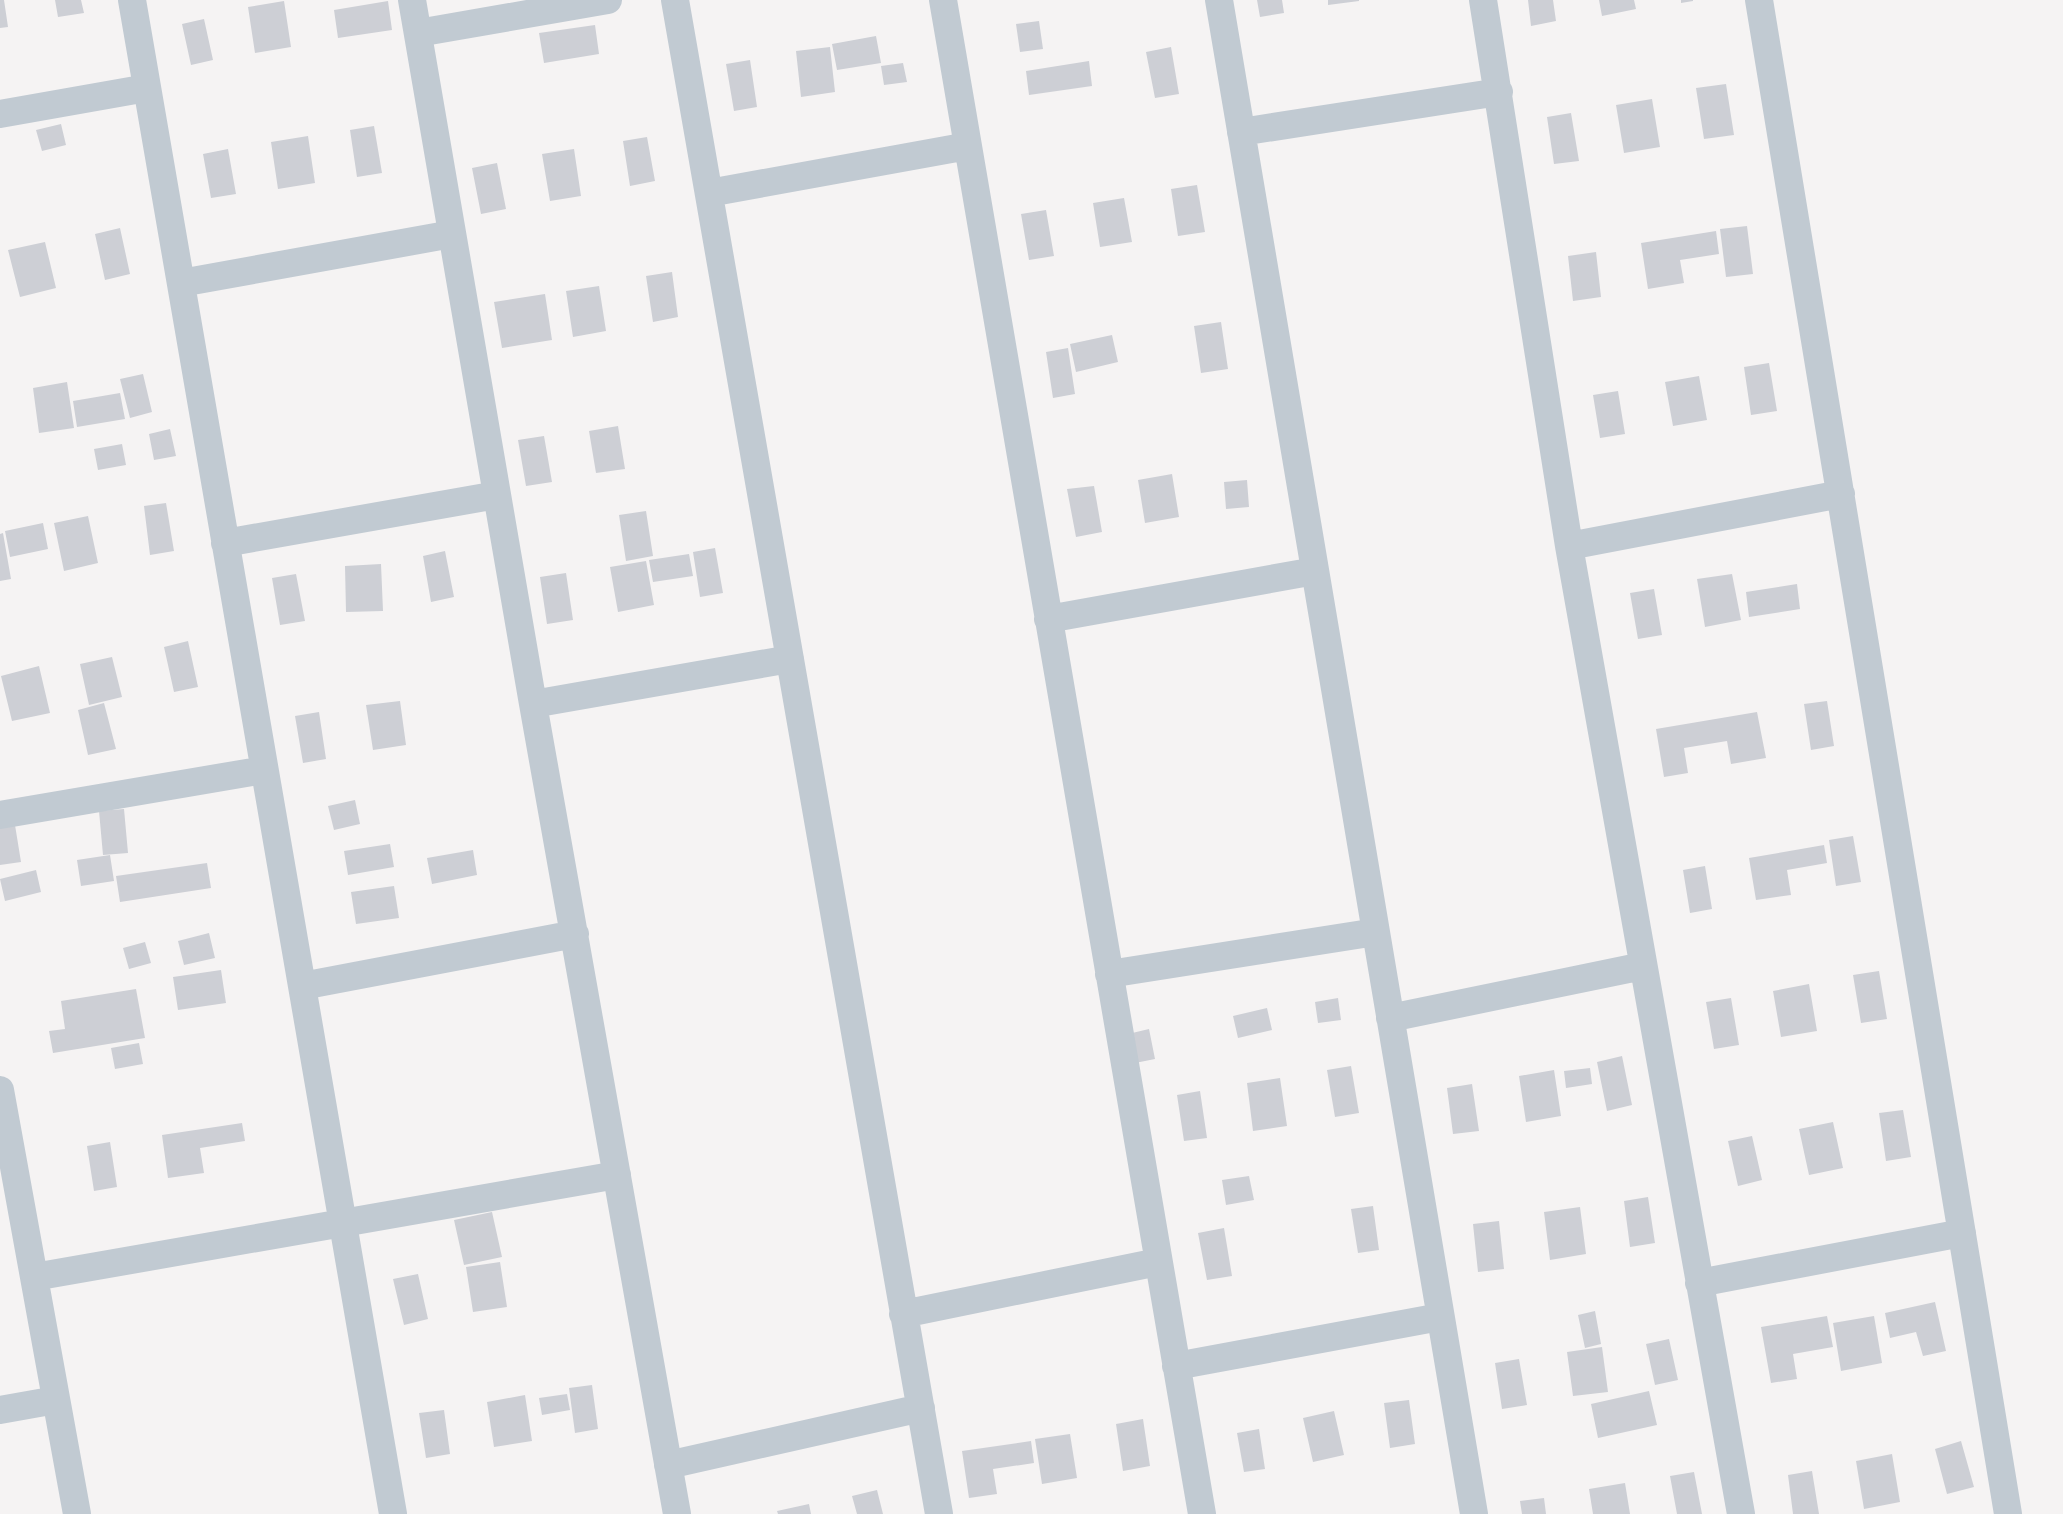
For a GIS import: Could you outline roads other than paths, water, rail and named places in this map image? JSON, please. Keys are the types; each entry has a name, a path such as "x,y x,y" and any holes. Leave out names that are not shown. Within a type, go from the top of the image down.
{"street":[{"path":"132,0 393,1514"},
{"path":"412,0 533,704 576,934 677,1514"},
{"path":"418,33 608,0"},
{"path":"676,0 939,1514"},
{"path":"942,0 1202,1514"},
{"path":"1220,0 1474,1514"},
{"path":"1483,0 1569,546 1740,1514"},
{"path":"1759,0 2008,1514"},
{"path":"0,114 147,88"},
{"path":"1241,132 1498,92"},
{"path":"709,193 968,146"},
{"path":"181,283 452,234"},
{"path":"1569,546 1841,494"},
{"path":"225,543 497,495"},
{"path":"1048,619 1315,571"},
{"path":"533,704 790,659"},
{"path":"0,816 264,770"},
{"path":"1109,974 1376,932"},
{"path":"302,986 576,934"},
{"path":"1390,1018 1643,966"},
{"path":"0,1090 77,1514"},
{"path":"34,1277 617,1175"},
{"path":"1699,1283 1962,1233"},
{"path":"904,1314 1158,1262"},
{"path":"1176,1366 1440,1316"},
{"path":"0,1410 56,1400"},
{"path":"668,1465 920,1408"}]}
